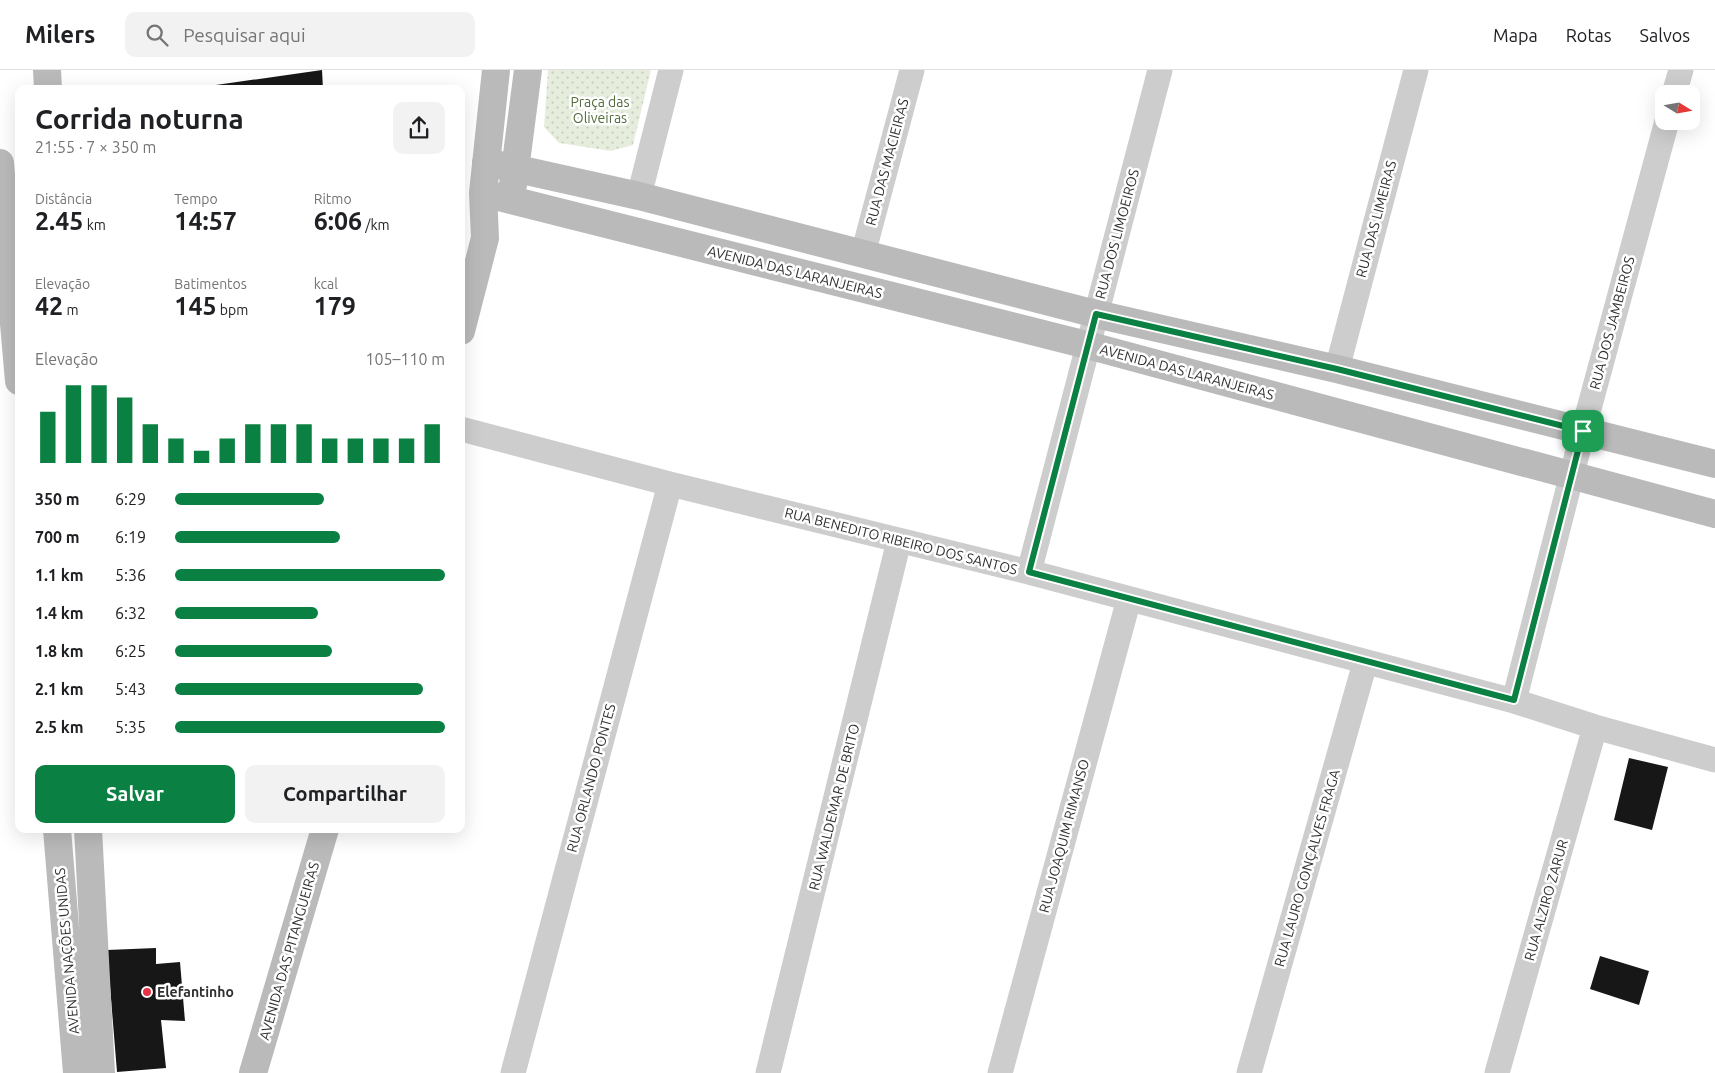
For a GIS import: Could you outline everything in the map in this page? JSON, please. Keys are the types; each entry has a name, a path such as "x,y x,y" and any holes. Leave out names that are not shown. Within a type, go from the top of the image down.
{"street":[{"path":"47,70 48,85"},
{"path":"485,238 482,193 496,70"},
{"path":"465,316 485,238 509,200 516,168 528,70"},
{"path":"639,196 671,70"},
{"name":"RUA DAS MACIEIRAS","path":"863,254 912,70"},
{"name":"RUA DOS LIMOEIROS","path":"1029,572 1160,70"},
{"name":"RUA DAS LIMEIRAS","path":"1337,369 1416,70"},
{"path":"1676,85 1680,70"},
{"name":"RUA DOS JAMBEIROS","path":"1514,700 1571,476 1665,130"},
{"path":"486,162 639,196 1096,314 1337,369 1715,464"},
{"path":"0,163 15,335"},
{"name":"AVENIDA DAS LARANJEIRAS","path":"482,193 1087,345 1715,514"},
{"name":"RUA BENEDITO RIBEIRO DOS SANTOS","path":"465,430 670,484 1029,572 1365,663 1514,700 1595,726 1715,760"},
{"name":"RUA ORLANDO PONTES","path":"513,1073 670,484"},
{"name":"RUA WALDEMAR DE BRITO","path":"768,1073 899,541"},
{"name":"RUA JOAQUIM RIMANSO","path":"1000,1073 1129,599"},
{"name":"RUA LAURO GONÇALVES FRAGA","path":"1249,1073 1365,663"},
{"name":"RUA ALZIRO ZARUR","path":"1497,1073 1595,726"},
{"name":"AVENIDA NAÇÕES UNIDAS","path":"57,833 77,1073"},
{"name":"AVENIDA NAÇÕES UNIDAS","path":"88,833 101,1073"},
{"name":"AVENIDA DAS PITANGUEIRAS","path":"253,1073 324,833"}],"green space":[{"name":"Praça das Oliveiras","path":"548,70 651,70 633,145 611,151 559,143 544,127"}],"building":[{"path":"322,70 323,85 216,85"},
{"path":"1629,758 1668,767 1652,830 1614,820"},
{"name":"Elefantinho","path":"156,948 156,964 180,962 185,1021 161,1020 166,1068 117,1072 107,950"},
{"path":"1600,956 1649,971 1639,1005 1590,989"}],"place":[{"name":"Elefantinho","path":"147,992"}],"route":[{"path":"1096,314 1337,369 1583,431 1514,700 1365,663 1029,572 1096,314"}]}
